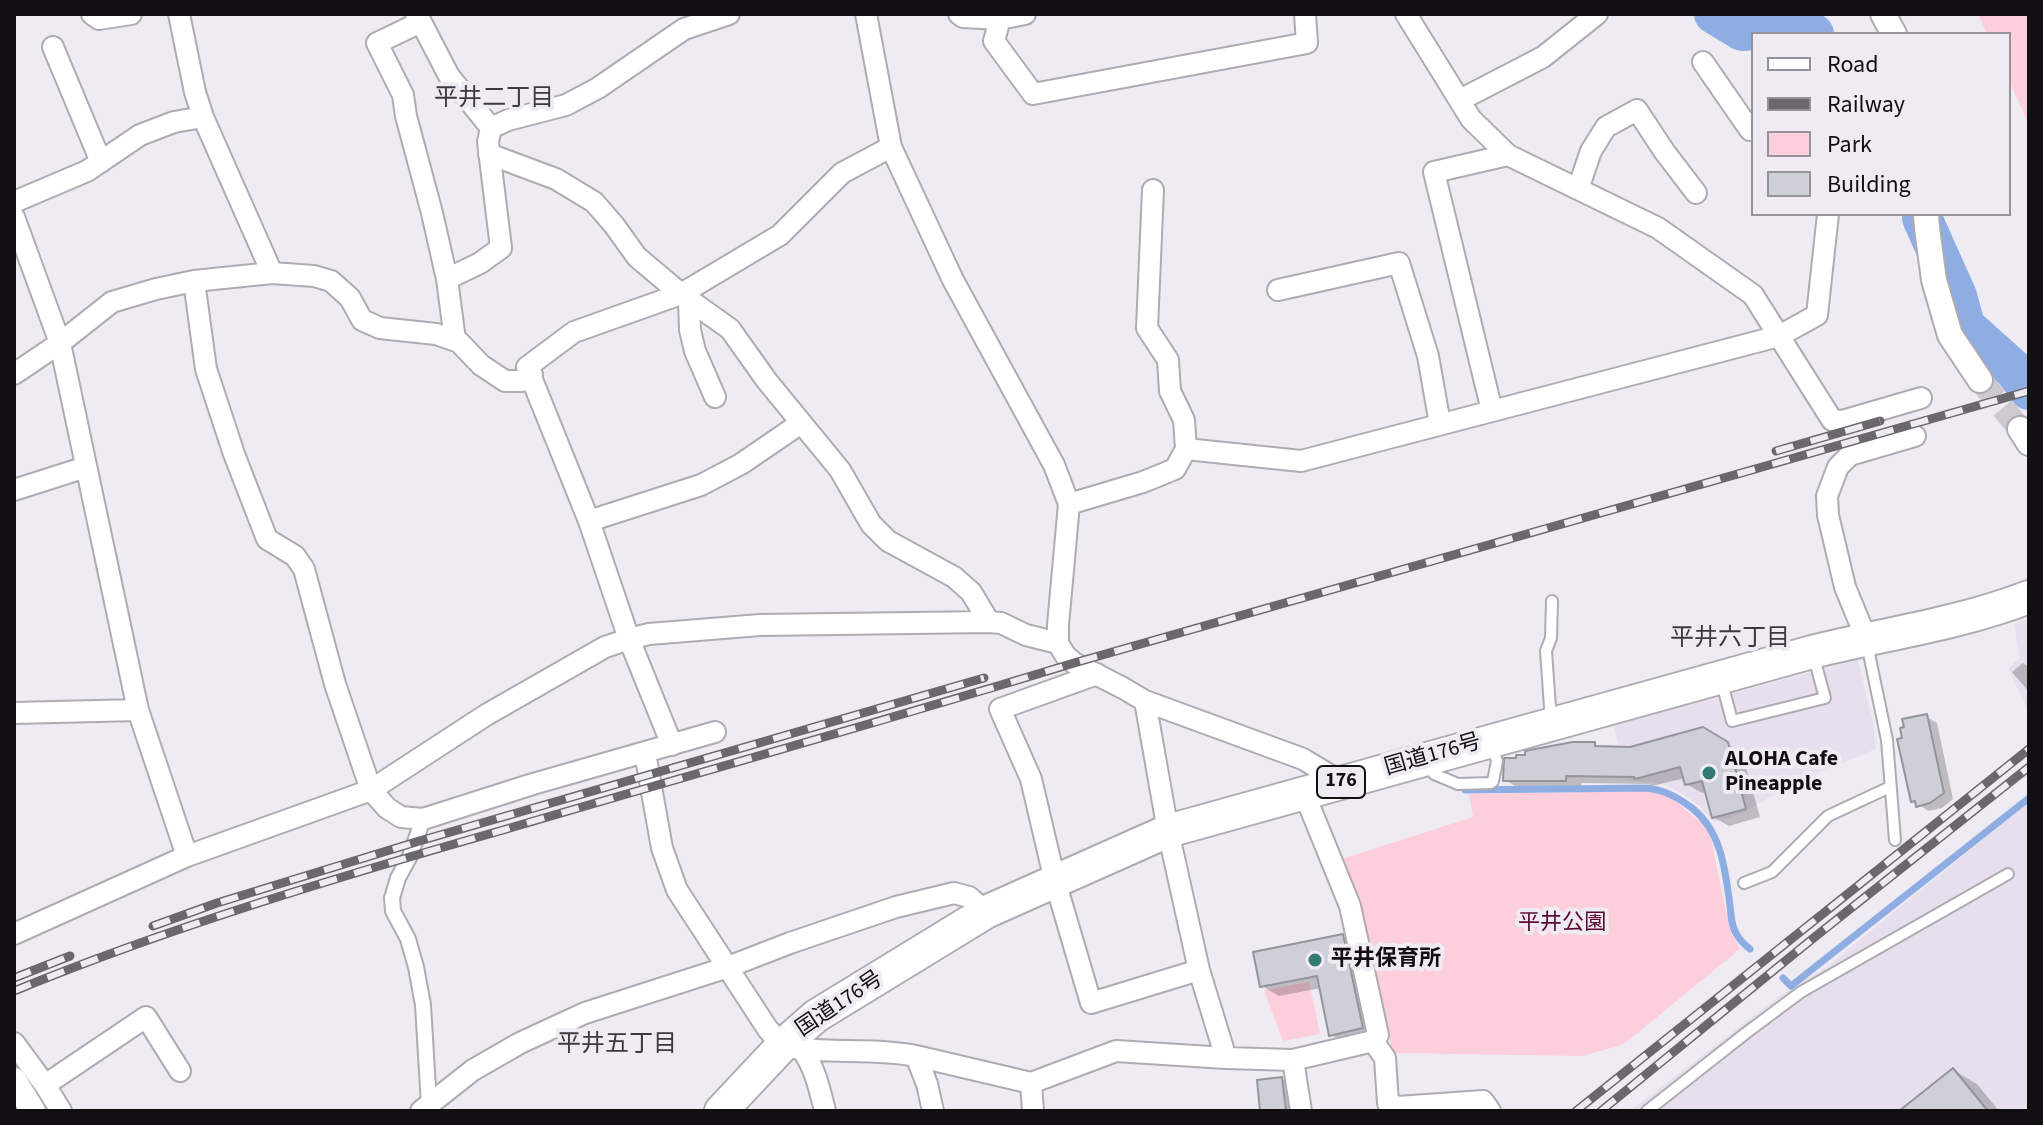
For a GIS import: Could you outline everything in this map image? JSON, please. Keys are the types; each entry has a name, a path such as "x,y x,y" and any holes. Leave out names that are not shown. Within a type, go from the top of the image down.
{"highway":[{"name":"国道176号","path":"721,1111 792,1048 816,1016 986,912 1168,831 1812,652 1957,620 2029,597"}],"street":[{"path":"92,14 99,19 131,14"},
{"path":"179,14 203,117 272,273"},
{"path":"491,128 508,120 566,105 598,88 684,29 729,14"},
{"path":"866,14 891,147 953,280 1054,465 1069,504 1058,625 1058,643 1065,655 1074,663 1145,701 1303,759 1341,782"},
{"path":"959,14 963,17 1000,19 1025,14"},
{"path":"1000,19 994,41 1033,94 1307,43 1305,14"},
{"path":"1406,14 1471,119 1508,155 1658,228 1753,295 1832,420 1842,421 1921,398"},
{"path":"1563,14 1572,34"},
{"path":"1460,100 1543,57 1597,14"},
{"path":"1883,14 1893,32"},
{"path":"455,340 447,279 403,95 377,43 419,18 449,76 491,128"},
{"path":"53,47 101,162"},
{"path":"1703,62 1751,130"},
{"path":"1578,189 1591,151 1606,127 1637,110 1696,193"},
{"path":"14,202 87,171 140,135 174,122 203,117"},
{"path":"447,279 480,263 501,248 488,142 491,128"},
{"path":"672,745 629,639 589,521 527,367 574,332 685,297 780,235 842,173 891,147"},
{"path":"489,154 556,179 594,202 637,257 730,329 767,381 840,470 871,524 888,541 963,584 989,622"},
{"path":"1492,411 1434,172 1508,155"},
{"path":"1069,504 1175,469 1186,449 1184,420 1170,391 1168,360 1147,328 1153,190"},
{"path":"1186,449 1301,461 1779,336 1817,315 1828,216"},
{"path":"1926,216 1934,280 1950,335 1980,380"},
{"path":"14,217 60,343 138,710 187,856"},
{"path":"1278,290 1399,263 1428,356 1440,424"},
{"path":"14,374 112,302 194,281 272,273 314,276 331,281 350,298 362,320 380,328 436,334 455,340 481,365 505,381 522,381 532,375"},
{"path":"194,281 206,369 234,454 267,539 295,556 304,569 335,684 371,790 387,808 401,817 423,819 715,732"},
{"path":"685,297 695,351 715,397"},
{"path":"589,521 701,485 741,464 801,423"},
{"path":"1866,638 1845,587 1828,515 1827,496 1838,467 1850,455 1915,436"},
{"path":"14,490 86,467"},
{"path":"14,934 187,856 371,790 486,715 605,647 629,639 649,634 760,625 989,622 1001,623 1026,635 1058,643"},
{"path":"1097,674 1000,709 1031,779 1055,881 1091,1003 1199,970"},
{"path":"1145,701 1168,831 1199,970 1226,1058"},
{"path":"14,713 138,710"},
{"path":"645,753 662,848 677,890 767,1028 807,1057 825,1111"},
{"path":"792,1048 826,1052 898,1052 1031,1083 1116,1051 1293,1060 1373,1041 1378,1035 1350,906 1304,793"},
{"path":"423,819 392,898 393,911 408,939 423,1005 425,1108"},
{"path":"425,1108 473,1070 520,1043 585,1013 728,967 896,907 954,893 969,897 986,912"},
{"path":"45,1085 146,1017 180,1071"},
{"path":"1373,1041 1385,1058 1388,1103 1398,1107 1483,1101 1490,1111"},
{"path":"14,1043 61,1111"},
{"path":"916,1056 933,1111"},
{"path":"1293,1060 1301,1111"},
{"path":"14,1080 33,1111"},
{"path":"1031,1083 1033,1111"}],"lane":[{"path":"1552,601 1551,638 1546,651 1552,723"},
{"path":"1866,638 1887,740 1895,840"},
{"path":"1721,677 1732,721 1825,698 1812,652"},
{"path":"1744,883 1772,872 1828,816 1890,787"},
{"path":"1647,1111 1801,992 2008,874"}],"shaded area":[{"path":"2029,619 2029,713 2008,668 2020,658 2014,624"},
{"path":"1858,660 1873,722 1876,749 1793,783 1741,814 1714,822 1683,794 1667,786 1625,781 1614,725"},
{"path":"2029,802 2029,1111 1630,1111 1777,998 1829,965"}],"green space":[{"path":"1978,14 2029,14 2029,124 2011,85 2011,32 1986,32"},
{"name":"平井公園","path":"1645,791 1669,796 1709,829 1730,931 1740,949 1624,1044 1583,1056 1393,1053 1359,900 1342,859 1473,817 1469,794"},
{"path":"1309,982 1320,1034 1283,1041 1264,990"}],"building":[{"path":"1927,714 1944,793 1930,803 1916,807 1915,801 1911,802 1897,739 1902,738 1902,719"},
{"path":"1703,727 1728,742 1746,809 1712,818 1702,781 1685,785 1680,767 1635,779 1566,776 1566,781 1503,781 1504,758 1525,755 1525,751 1573,742 1630,747"},
{"path":"1343,934 1363,1028 1329,1036 1317,976 1260,987 1253,952"},
{"path":"1953,1068 1988,1111 1899,1111"},
{"path":"1282,1077 1286,1111 1260,1111 1257,1080"}],"waterway":[{"path":"1714,14 1742,31 1804,27 1811,32"},
{"path":"1922,218 1957,296 1965,326 2014,370 2029,390"},
{"path":"1465,790 1646,788 1676,797 1702,818 1716,840 1724,865 1734,928 1750,949"},
{"path":"1783,978 1791,986 2029,798"}],"tunnel":[{"path":"1980,380 2020,429"}],"railway":[{"path":"14,991 195,924 379,866 1074,663 2029,391"},
{"path":"1776,451 1880,421"},
{"path":"153,926 217,903 416,842 984,678"},
{"path":"1576,1111 2029,749"},
{"path":"1601,1111 2029,767"},
{"path":"14,978 70,956"}],"place":[{"name":"ALOHA Cafe Pineapple","path":"1709,773"},
{"name":"平井保育所","path":"1315,960"}],"district":[{"name":"平井二丁目","path":"494,100"},
{"name":"平井六丁目","path":"1730,640"},
{"name":"平井五丁目","path":"617,1046"}]}
